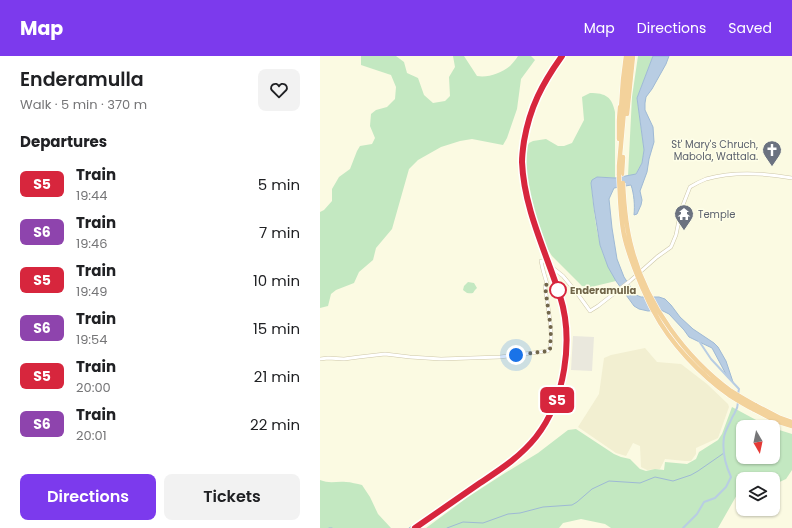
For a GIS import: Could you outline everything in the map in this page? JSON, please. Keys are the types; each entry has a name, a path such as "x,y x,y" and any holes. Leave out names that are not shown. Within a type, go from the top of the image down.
{"highway":[{"path":"620,156 619,145 623,80 627,56"},
{"path":"619,166 627,56"},
{"path":"621,174 619,166 627,56"},
{"path":"633,56 621,174 624,234 634,268 654,312 667,333 690,362 729,395 792,422"},
{"path":"754,407 776,421 792,426"}],"street":[{"path":"320,359 344,359 385,354 441,359 500,357 548,351 550,348 551,330 545,286 547,284 541,261 563,276 590,311 620,289 671,247 676,235 681,210 690,187 705,179 748,173 792,178"}],"shaded area":[{"path":"573,336 594,337 592,371 571,370"},
{"path":"645,348 657,362 681,364 707,384 728,404 729,407 718,438 696,448 696,454 691,461 665,459 660,469 647,470 641,467 640,446 633,443 626,456 616,453 578,427 599,394 604,358 611,355"}],"green space":[{"path":"361,56 396,56 404,62 407,73 418,78 424,95 433,103 445,101 450,96 449,77 455,67 453,56 464,56 477,76 490,76 503,71 510,66 518,56 531,56 535,60 521,79 517,109 503,145 472,139 460,141 441,147 418,160 409,169 392,229 376,248 373,260 359,272 354,283 336,290 331,294 328,306 320,308 320,212 324,210 332,201 332,189 339,177 350,169 360,146 372,144 375,138 370,126 371,114 376,110 387,107 395,99 396,87 391,75 361,65"},
{"path":"638,56 653,56 637,98 644,150 642,163 635,175 628,176 632,97"},
{"path":"590,93 604,95 610,99 615,112 615,178 597,177 591,183 595,221 601,249 616,281 591,287 582,286 552,256 543,242 530,203 526,165 527,147 529,143 533,141 546,139 558,146 564,146 572,143 584,120 582,97"},
{"path":"468,282 474,283 477,288 473,293 467,293 463,290 464,286"},
{"path":"732,407 756,420 736,420 736,464 780,464 780,430 792,434 792,470 786,479 780,482 780,472 736,472 736,496 718,528 611,528 605,524 581,519 563,523 559,528 426,528 468,497 538,453 568,430 576,429 614,454 630,459 640,469 646,471 655,469 664,470 665,462 687,464 696,459 699,452 718,440 722,434"},
{"path":"320,480 330,482 348,482 362,485 370,497 378,514 391,528 320,528"}],"water":[{"path":"653,56 669,56 652,89 646,97 645,110 653,127 654,142 647,172 640,191 642,200 641,205 637,214 634,215 634,200 631,185 614,188 609,199 617,259 624,277 636,295 641,297 659,297 665,299 680,317 693,329 718,347 726,361 733,382 728,378 712,348 689,337 669,314 661,310 648,311 634,306 608,267 600,245 591,183 592,180 597,177 615,178 636,174 642,163 644,150 637,98"}],"waterway":[{"path":"699,341 711,359 739,389 738,394"},
{"path":"683,528 697,514 704,502 715,498 726,487 731,477 724,457 723,442 725,433 737,410 738,402"},
{"path":"447,528 463,522 483,523 508,514 520,513 543,507 572,505 592,489 609,481 640,483 655,477 673,481 691,475 724,453"},
{"path":"409,528 417,523"}],"railway":[{"path":"415,528 517,457 536,437 546,422 554,406 560,388 566,351 564,313 555,279 531,213 522,162 530,115 549,75 562,56"}],"train":[{"name":"S5","path":"415,528 517,457 542,429 548,420 558,397 564,374 566,346 564,315 560,296 528,203 522,161 526,128 536,98 562,56"}],"place":[{"name":"St' Mary's Chruch, Mabola, Wattala.","path":"772,167"},
{"name":"Temple","path":"684,231"},
{"name":"Enderamulla","path":"558,290"}],"route":[{"path":"516,355 550,350 551,330 545,286 547,284 558,290"}]}
